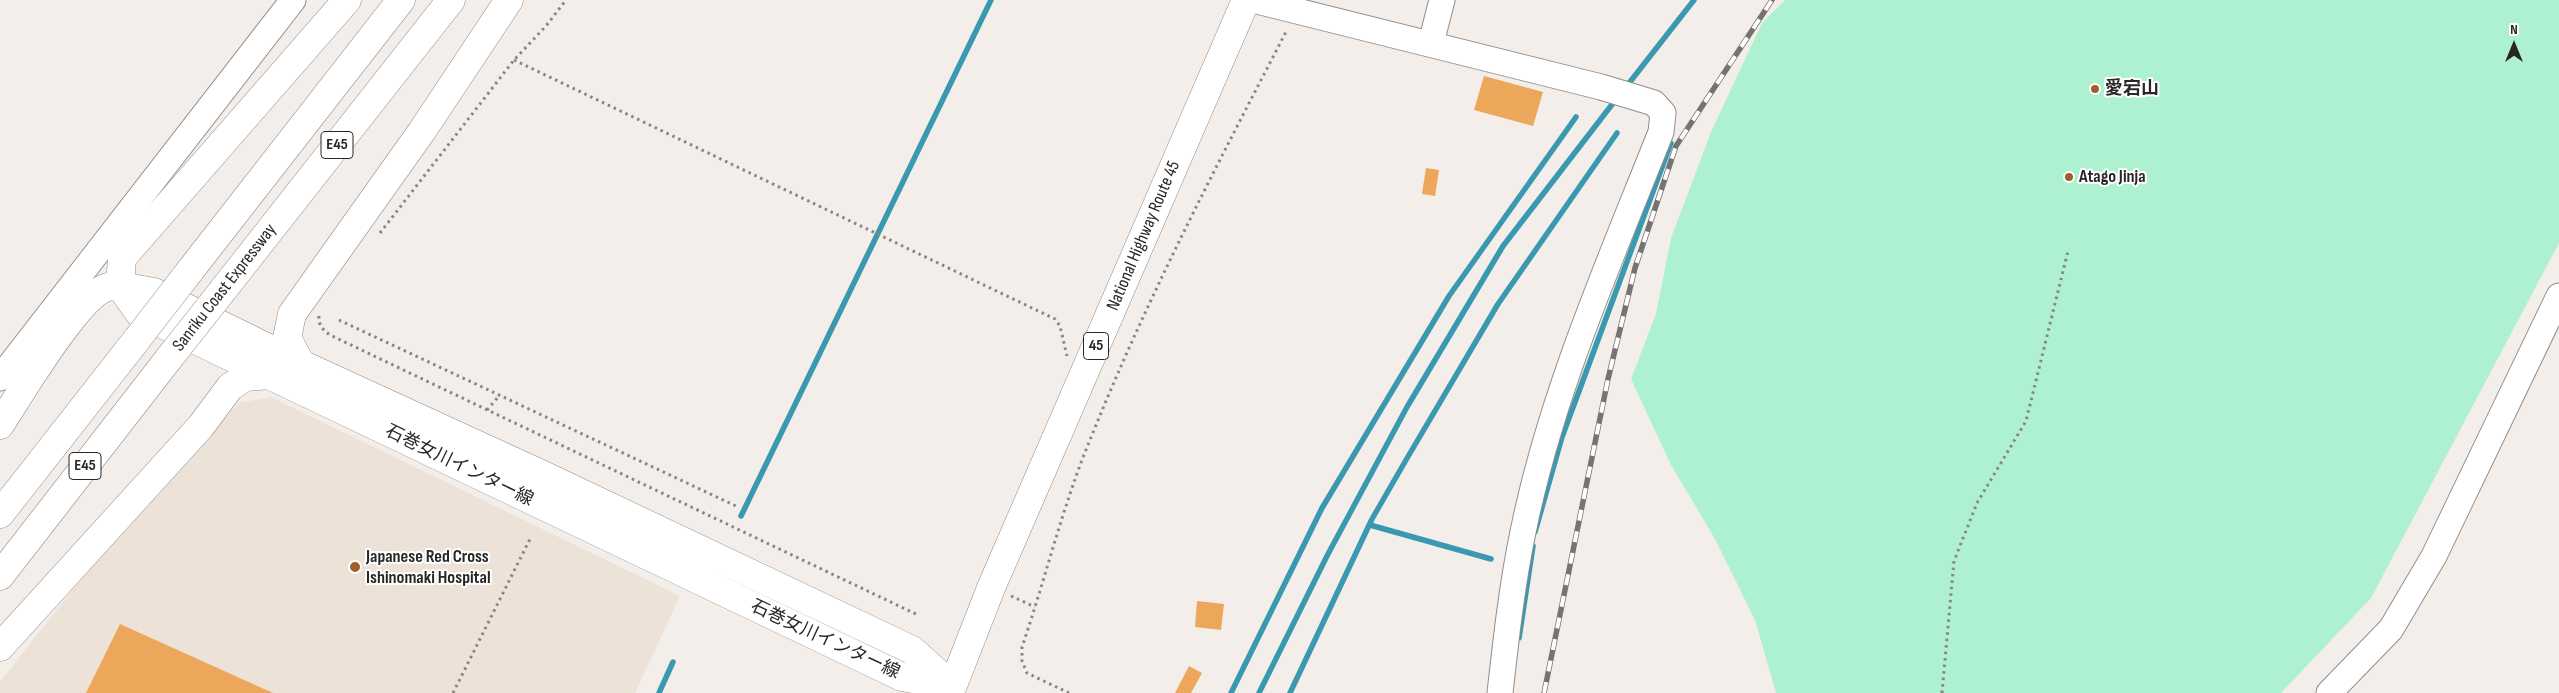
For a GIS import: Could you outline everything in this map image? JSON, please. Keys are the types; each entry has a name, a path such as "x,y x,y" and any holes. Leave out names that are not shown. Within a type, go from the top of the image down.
{"main road":[{"path":"0,425 70,320 89,298 105,287 120,286 122,258 347,0"},
{"name":"E45","path":"0,514 401,0"},
{"name":"Sanriku Coast Expressway","path":"0,576 451,0"},
{"path":"301,364 287,338 292,314 422,131 509,0"},
{"name":"National Highway Route 45","path":"956,691 991,588 1246,0"},
{"name":"石巻女川インター線","path":"120,286 154,292 301,364 543,475 912,650 956,691"},
{"name":"石巻女川インター線","path":"120,286 139,313 902,677 956,691"},
{"path":"0,647 201,426 230,387 245,377 270,375"}],"street":[{"path":"0,378 293,0"},
{"path":"1253,0 1601,87 1654,103 1663,114 1661,132 1574,354 1542,456 1522,532 1500,693"},
{"path":"1431,43 1442,0"},
{"path":"2329,693 2391,629 2434,556 2559,296"}],"path":[{"path":"377,236 514,60 546,26 566,0"},
{"path":"1069,693 1027,673 1022,661 1022,647 1067,501 1091,436 1138,330 1206,187 1297,11"},
{"path":"514,60 1055,319 1060,326 1068,361"},
{"path":"1942,693 1954,561 1977,503 2026,421 2068,251"},
{"path":"320,313 319,322 330,335 918,615"},
{"path":"339,320 736,506"},
{"path":"487,410 498,396"},
{"path":"453,693 531,537"}],"shaded area":[{"name":"Japanese Red Cross Ishinomaki Hospital","path":"271,397 680,596 635,693 0,693 0,682 114,537 239,403"}],"green space":[{"path":"1785,0 2559,0 2559,243 2371,598 2281,693 1776,693 1755,620 1715,539 1671,465 1631,379 1656,314 1671,238 1711,132 1762,23"}],"building":[{"path":"1484,76 1543,92 1533,126 1474,110"},
{"path":"1426,168 1439,170 1435,196 1422,194"},
{"path":"1197,601 1224,604 1221,630 1195,627"},
{"path":"120,624 273,693 86,693"},
{"path":"1189,666 1202,673 1191,693 1175,693"}],"waterway":[{"path":"741,516 991,0"},
{"path":"1626,87 1694,0"},
{"path":"1259,693 1328,554 1407,407 1503,246 1617,98"},
{"path":"1231,693 1322,508 1449,296 1576,117"},
{"path":"1290,693 1372,519 1406,460 1498,304 1617,133"},
{"path":"1535,532 1562,437 1671,143"},
{"path":"1370,525 1491,559"},
{"path":"1519,638 1533,546"},
{"path":"659,693 673,662"}],"railway":[{"path":"1544,693 1608,379 1635,268 1676,146 1772,0"}],"place":[{"name":"愛宕山","path":"2095,89"},
{"name":"Atago Jinja","path":"2069,177"},
{"name":"Japanese Red Cross Ishinomaki Hospital","path":"355,567"}]}
